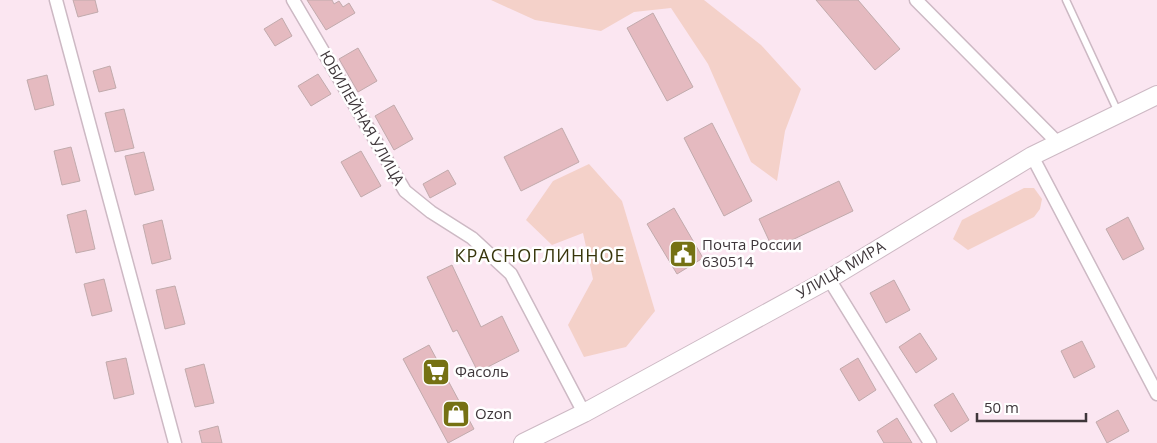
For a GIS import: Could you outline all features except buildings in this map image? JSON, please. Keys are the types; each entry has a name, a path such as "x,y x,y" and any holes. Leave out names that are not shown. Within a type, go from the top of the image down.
{"street":[{"path":"56,0 174,443"},
{"name":"ЮБИЛЕЙНАЯ УЛИЦА","path":"293,0 404,191 431,212 472,238 511,274 584,413"},
{"path":"916,0 1058,143"},
{"name":"УЛИЦА МИРА","path":"522,443 584,413 829,278 1032,156 1157,95"},
{"path":"1032,156 1157,394"},
{"path":"829,278 930,443"}],"lane":[{"path":"1066,0 1119,114"}],"shaded area":[{"path":"491,0 704,0 761,45 801,89 785,131 777,181 751,162 708,64 671,8 634,12 601,31 535,20"},
{"path":"589,164 622,201 655,311 626,347 584,357 568,325 593,279 583,233 552,245 526,220 553,181"},
{"path":"1024,188 1034,188 1042,199 1040,209 1034,217 968,250 953,239 962,220"}],"place":[{"name":"Почта России 630514","path":"683,254"},
{"name":"Фасоль","path":"436,372"},
{"name":"Ozon","path":"456,414"}],"district":[{"name":"КРАСНОГЛИННОЕ","path":"540,256"}]}
